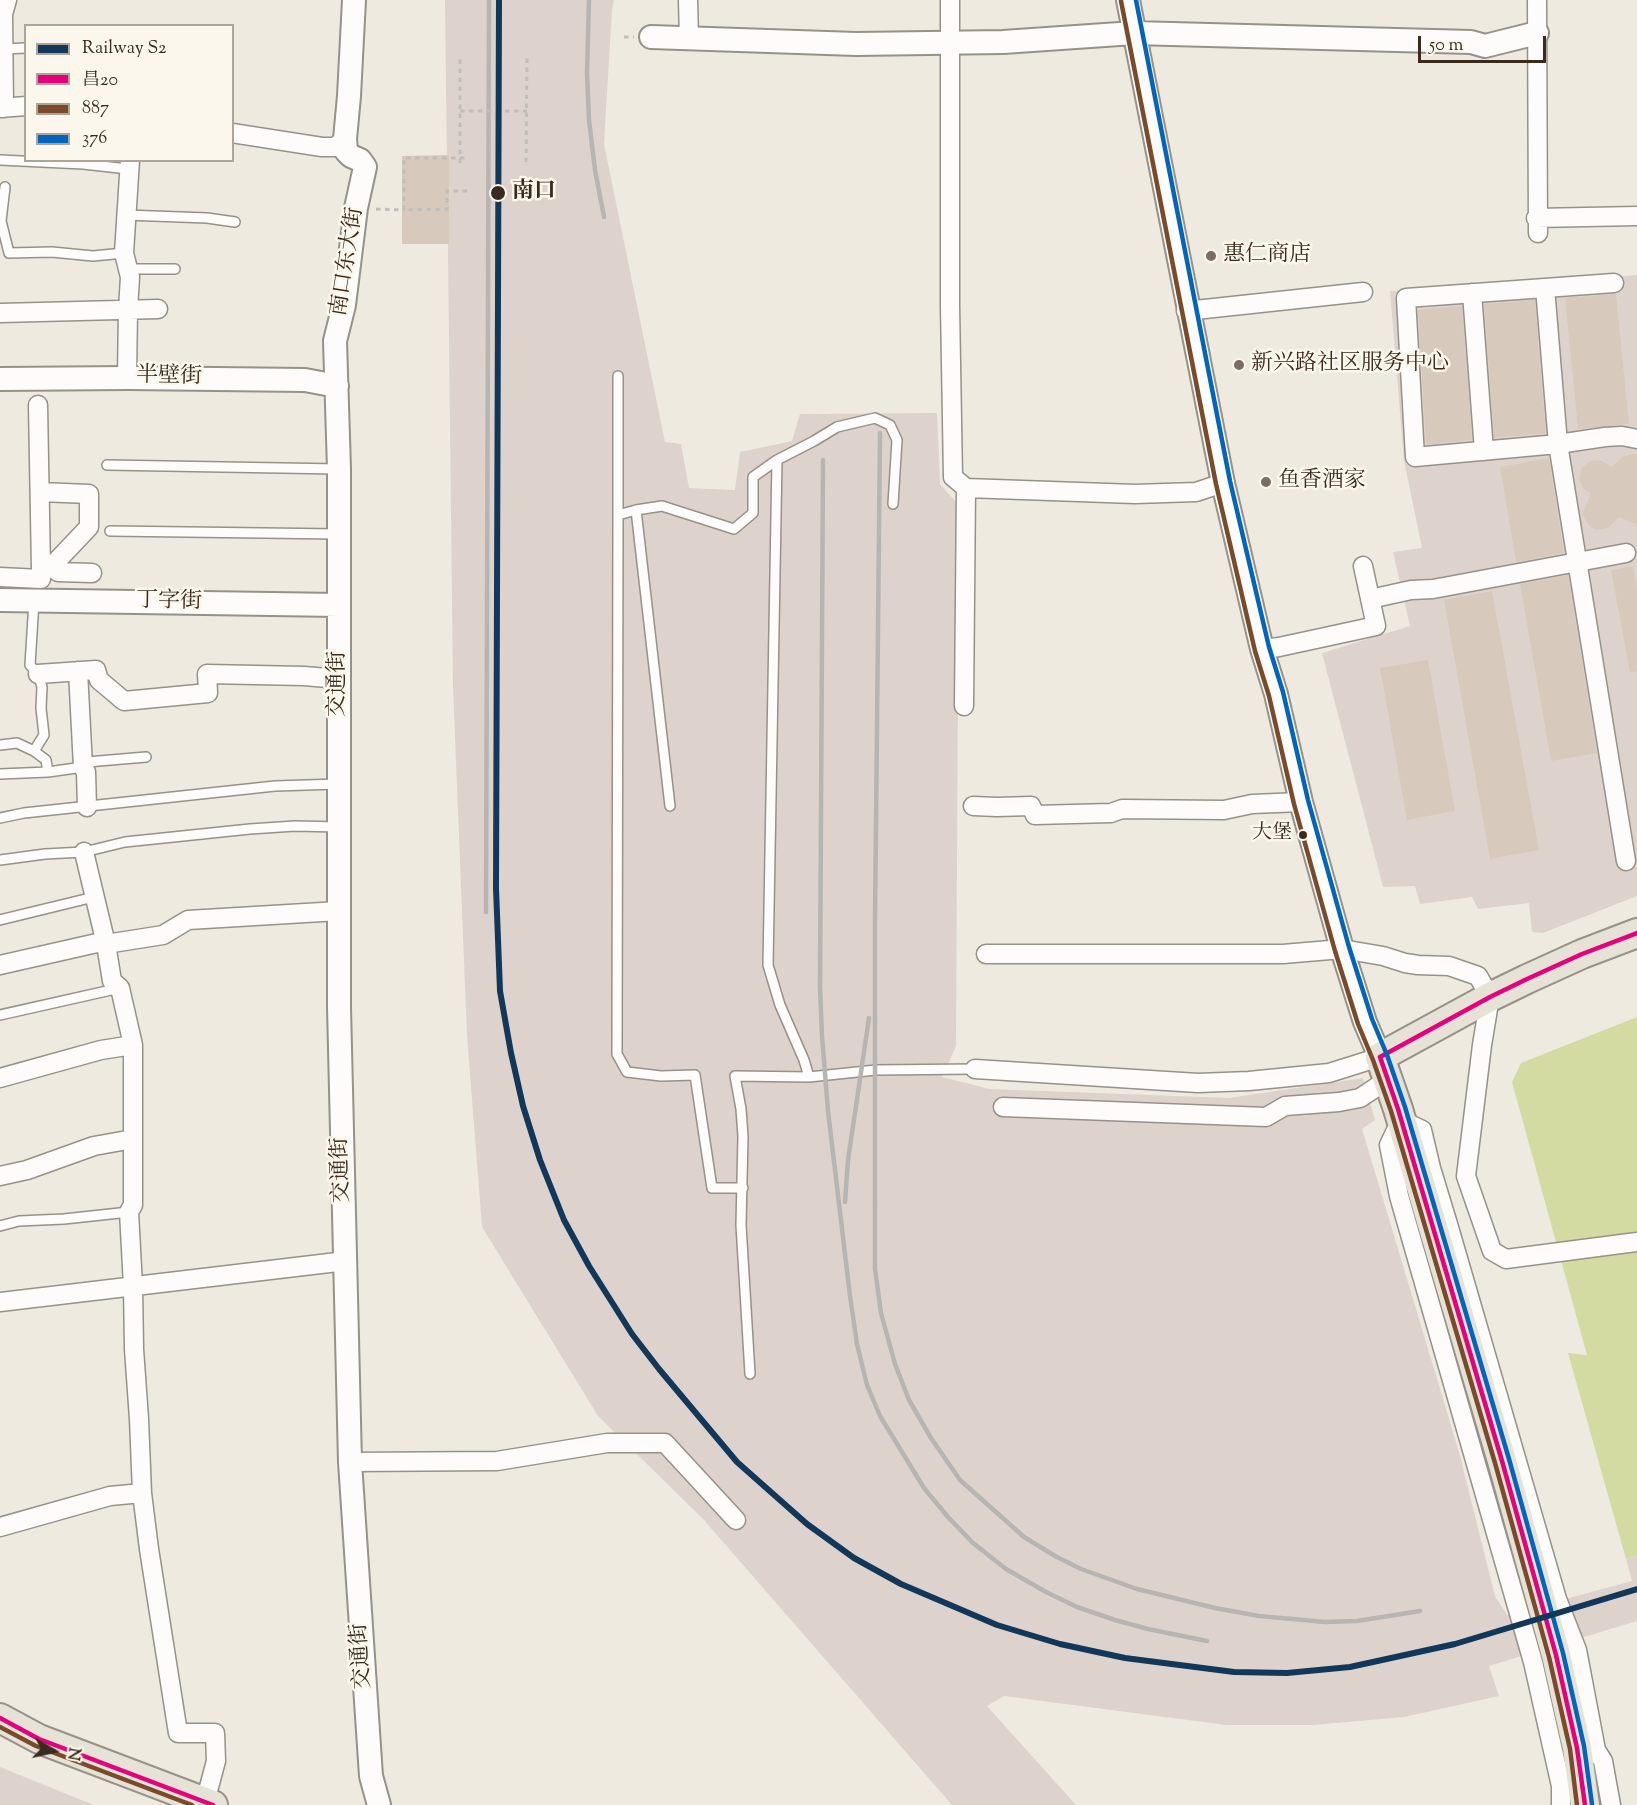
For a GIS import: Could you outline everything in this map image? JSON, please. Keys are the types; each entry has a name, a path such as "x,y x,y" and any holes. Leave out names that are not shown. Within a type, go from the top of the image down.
{"main road":[{"path":"1585,1805 1577,1748 1556,1655 1502,1461 1384,1068 1490,997 1582,954 1637,933"},
{"path":"0,1718 39,1738 209,1804"},
{"path":"0,1740 32,1756 159,1805"}],"street":[{"path":"234,133 322,147 335,147 345,139 354,0"},
{"path":"688,0 688,39"},
{"path":"950,0 950,306 953,477 966,488 1145,493 1196,492 1223,483"},
{"path":"1128,0 1223,483 1262,649 1276,694 1301,802 1342,949 1365,1022 1384,1068"},
{"path":"1537,0 1537,226 1637,216"},
{"path":"3,9 2,108 24,106"},
{"path":"651,37 856,44 1003,42 1134,33 1460,42 1485,46 1537,33"},
{"name":"南口东大街","path":"339,534 335,341 344,305 356,208 365,167 360,160 346,151 345,139"},
{"path":"127,378 130,277 126,261 126,215 129,165"},
{"path":"1614,283 1406,298 1414,457 1558,444 1605,437 1622,436 1637,439"},
{"path":"1545,288 1558,444 1626,861"},
{"path":"1186,311 1363,292"},
{"path":"1472,293 1484,451"},
{"path":"0,313 158,309"},
{"name":"半壁街","path":"0,379 305,380 337,386"},
{"path":"38,405 40,492 46,568"},
{"path":"964,706 966,488"},
{"path":"0,577 41,579 46,568 89,527 89,494 40,492"},
{"name":"交通街","path":"339,534 339,1007 350,1462 372,1776 379,1805"},
{"path":"1370,599 1626,553"},
{"path":"1262,649 1376,626 1363,566"},
{"path":"46,568 58,572 92,573"},
{"name":"丁字街","path":"0,600 339,605"},
{"path":"38,674 96,670 99,680 124,701 208,693 207,675 304,676 339,679"},
{"path":"78,671 87,807"},
{"path":"973,806 1031,806 1035,815 1111,813 1122,809 1224,810 1252,804 1301,802"},
{"path":"84,852 106,944 112,981 120,988 133,1045 133,1205 129,1212 142,1493 149,1549 178,1733 215,1733 216,1761 209,1804"},
{"path":"0,965 97,943 106,944 163,935 188,920 339,911"},
{"path":"986,954 1283,954 1342,949 1383,956 1405,963 1449,966 1478,976 1490,997 1466,1176 1492,1251 1506,1259 1637,1242"},
{"path":"0,1078 101,1050 133,1045"},
{"path":"975,1069 1198,1083 1249,1081 1384,1068"},
{"path":"1003,1107 1266,1117 1285,1106 1360,1098 1384,1068"},
{"path":"1561,1805 1561,1785 1533,1662 1399,1196 1389,1145 1401,1120 1422,1130 1431,1168 1557,1599 1577,1650 1596,1750 1603,1761 1611,1805"},
{"path":"0,1176 27,1170 94,1146 133,1139"},
{"path":"1431,1168 1448,1176 1466,1176"},
{"path":"0,1302 346,1261"},
{"path":"350,1462 497,1461 607,1443 664,1443 736,1520"},
{"path":"0,1527 110,1496 142,1493"}],"lane":[{"path":"2,61 24,49"},
{"path":"0,160 24,161"},
{"path":"42,162 129,165"},
{"path":"5,187 1,221 9,253 51,252 93,256 175,269"},
{"path":"126,215 207,218 235,222"},
{"path":"618,376 617,1054 627,1072 660,1076 695,1075 711,1188 743,1188"},
{"path":"618,515 662,506 734,529 753,513 753,477 777,460 837,427 875,418 890,425 897,440 893,504"},
{"path":"777,460 768,965 780,1005 809,1077"},
{"path":"107,465 339,469"},
{"path":"636,510 669,806"},
{"path":"110,531 339,534"},
{"path":"34,601 30,665 38,674 42,687 41,708 44,735 34,751"},
{"path":"0,745 17,743 34,751 46,760 48,772"},
{"path":"0,774 48,772 83,767 87,762 146,757"},
{"path":"0,818 24,813 275,786 339,784"},
{"path":"0,860 84,852 125,842 273,828 339,827"},
{"path":"0,920 94,897"},
{"path":"0,1015 120,988"},
{"path":"750,1374 741,1224 743,1127 735,1076 809,1077 876,1070 975,1069"},
{"path":"0,1226 20,1221 129,1212"}],"path":[{"path":"460,55 460,163"},
{"path":"526,162 527,55"},
{"path":"460,111 527,111"},
{"path":"404,210 404,158 467,158"},
{"path":"356,208 447,209 447,191 467,191"}],"shaded area":[{"path":"445,0 614,0 604,144 665,442 681,444 689,488 735,490 740,452 792,441 800,414 937,413 940,484 959,505 956,1046 942,1077 990,1089 1229,1098 1363,1078 1375,1120 1362,1129 1459,1452 1495,1596 1507,1615 1632,1581 1626,1559 1637,1556 1637,1621 1489,1666 1499,1696 1404,1717 1314,1725 1226,1725 1004,1696 987,1706 1076,1805 952,1805 703,1519 598,1416 482,1227 467,1036 453,687"},
{"path":"1637,275 1637,896 1543,933 1532,932 1529,903 1478,909 1472,897 1420,904 1415,886 1383,887 1322,653 1410,626 1393,552 1422,548 1404,461 1390,291"},
{"path":"0,1767 94,1805 0,1805"}],"green space":[{"path":"1637,1017 1637,1556 1626,1559 1568,1353 1587,1355 1512,1082 1521,1063"}],"building":[{"path":"449,155 449,244 402,244 402,156"},
{"path":"1616,294 1629,424 1578,429 1565,298"},
{"path":"1535,300 1546,433 1494,438 1484,304"},
{"path":"1462,306 1472,440 1426,445 1418,310"},
{"path":"1637,453 1637,525 1619,517 1608,528 1597,530 1592,528 1582,514 1591,494 1583,488 1579,480 1582,467 1597,460 1612,467 1622,457"},
{"path":"1549,458 1564,553 1516,562 1500,467"},
{"path":"1633,566 1637,588 1637,671 1630,672 1611,570"},
{"path":"1568,575 1597,753 1551,761 1520,584"},
{"path":"1492,591 1539,850 1490,859 1444,600"},
{"path":"1428,660 1455,811 1407,820 1380,668"}],"railway":[{"path":"486,912 489,0"},
{"path":"589,0 587,73 589,120 604,217"},
{"path":"880,433 875,920 875,1269 881,1313 895,1364 909,1400 931,1438 960,1480 1024,1537 1081,1569 1137,1589 1259,1616 1325,1622 1357,1621 1420,1611"},
{"path":"823,460 820,987 822,1036 828,1111 850,1296 857,1344 867,1385 880,1416 924,1488 973,1543 1006,1569 1077,1607 1148,1629 1207,1641"},
{"path":"845,1202 848,1160 869,1018"}],"rail line":[{"name":"S2","path":"499,0 496,888 500,991 523,1106 540,1160 564,1220 589,1266 632,1334 737,1462 807,1524 854,1558 901,1584 997,1625 1060,1644 1125,1658 1234,1672 1287,1673 1350,1667 1455,1644 1637,1589"}],"transit line":[{"name":"376","path":"1136,0 1230,481 1269,647 1283,692 1308,800 1349,947 1372,1019 1405,1107 1509,1459 1563,1653 1584,1746 1592,1804"},
{"name":"887","path":"1121,1 1216,484 1255,651 1269,696 1294,804 1335,951 1358,1024 1391,1111 1495,1463 1549,1657 1570,1749 1577,1805"},
{"name":"昌20","path":"1380,1057 1527,979 1582,954 1637,933"},
{"name":"昌20","path":"1380,1057 1398,1109 1502,1461 1556,1655 1577,1748 1585,1805"},
{"name":"昌20","path":"0,1718 39,1739 213,1805"},
{"name":"887","path":"0,1727 36,1746 192,1805"}],"place":[{"name":"南口","path":"498,193"},
{"name":"惠仁商店","path":"1211,256"},
{"name":"新兴路社区服务中心","path":"1239,365"},
{"name":"鱼香酒家","path":"1266,482"},
{"name":"大堡","path":"1303,835"}]}
